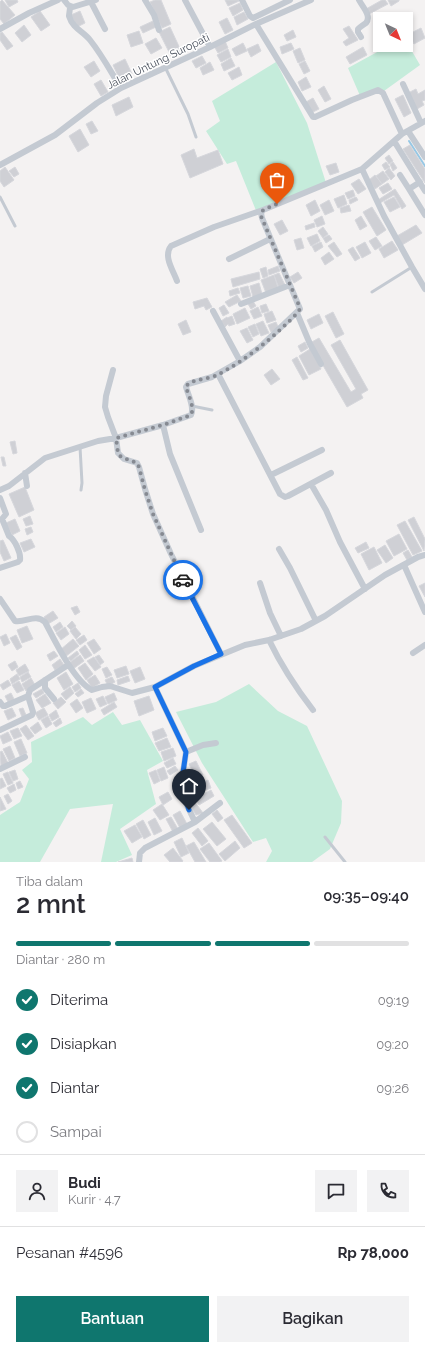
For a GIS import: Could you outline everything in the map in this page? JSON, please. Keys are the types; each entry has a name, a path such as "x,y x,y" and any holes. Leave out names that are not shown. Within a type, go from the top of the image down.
{"street":[{"path":"0,29 29,13 58,0"},
{"path":"64,0 70,7 69,15 74,26 79,32 85,35 95,48 121,88"},
{"path":"145,0 154,14 159,30"},
{"path":"185,0 210,47"},
{"path":"242,0 250,16 253,18 286,1"},
{"name":"Jalan Untung Suropati","path":"0,165 55,135 96,104 121,88 256,24 311,0"},
{"path":"359,0 368,16 366,22 358,29 361,37"},
{"path":"70,7 93,1 105,29"},
{"path":"256,24 313,117 320,116 352,100 378,90 383,93 402,134"},
{"path":"177,281 168,257 168,251 171,246 214,227 263,210 362,169 402,134 423,122 403,84"},
{"path":"408,131 425,157"},
{"path":"394,141 425,191"},
{"path":"362,169 384,216 425,289"},
{"path":"400,175 425,216"},
{"path":"409,189 420,182"},
{"path":"0,490 8,486 44,458 98,441 116,438 163,425 191,415 193,410 186,387 188,384 218,374 240,361 260,347 297,313 300,308 261,216 263,210"},
{"path":"229,259 270,239"},
{"path":"241,304 290,285"},
{"path":"213,311 240,361"},
{"path":"297,313 310,344 321,364"},
{"path":"113,370 106,396 105,407 116,438 118,453 121,457 137,463 149,502 168,547 221,654"},
{"path":"218,374 280,494 285,497 331,474"},
{"path":"163,425 170,454 201,530"},
{"path":"271,475 322,450"},
{"path":"25,473 27,486"},
{"path":"311,484 326,510 340,542 365,589"},
{"path":"0,498 6,514 2,519 9,536 12,537 21,556 18,562 0,568"},
{"path":"279,549 316,621"},
{"path":"0,599 14,621 34,618 43,620 68,665 87,688 92,690 110,686 132,693 155,687 194,666 221,654 245,645 269,640 301,629 325,616 385,575 425,555"},
{"path":"404,565 425,612"},
{"path":"260,583 270,613 281,636"},
{"path":"269,640 281,665 296,688 314,710"},
{"path":"413,653 425,645"},
{"path":"0,730 32,715 34,712 28,696 30,690 68,665"},
{"path":"45,680 45,688 54,699"},
{"path":"155,687 186,752 181,786 185,801 195,822"},
{"path":"0,702 3,706 5,706 28,696"},
{"path":"186,752 216,743"},
{"path":"0,769 25,756"},
{"path":"139,862 140,853 145,848 195,822 220,803"}],"lane":[{"path":"165,67 188,114 196,137"},
{"path":"0,197 15,226"},
{"path":"372,292 412,268"},
{"path":"192,406 212,410"},
{"path":"80,447 82,483 80,490"},
{"path":"325,837 345,862"}],"green space":[{"path":"377,52 412,52 420,65 384,91 361,98 348,68"},
{"path":"276,62 307,123 327,186 257,213 236,161 227,164 206,131 220,121 212,101"},
{"path":"249,684 278,711 307,726 342,801 341,823 330,849 312,862 266,862 272,851 266,838 253,842 202,763 176,712 216,702"},
{"path":"113,712 122,725 140,720 163,761 147,770 156,804 120,829 132,855 116,862 101,862 113,804 70,809 40,862 0,862 0,815 20,802 29,779 22,770 32,762 31,742 83,717 92,725"}],"building":[{"path":"2,0 15,15 4,24 0,19 0,2"},
{"path":"5,0 17,0 18,2 9,7"},
{"path":"161,0 171,24 162,28 150,2"},
{"path":"225,0 239,0 239,1 228,6"},
{"path":"382,0 385,0 388,4 369,14 366,9"},
{"path":"388,0 399,0 399,1 391,6"},
{"path":"240,3 243,10 233,16 229,8"},
{"path":"40,11 50,25 41,31 31,17"},
{"path":"80,11 85,23 77,27 71,15"},
{"path":"244,12 248,19 237,25 234,17"},
{"path":"227,18 233,30 225,34 219,22"},
{"path":"153,21 156,27 143,33 140,27"},
{"path":"24,25 31,35 22,42 15,33"},
{"path":"349,26 358,40 346,46 343,42 349,38 343,29"},
{"path":"170,27 182,53 172,58 159,32"},
{"path":"421,28 425,38 414,44 413,32"},
{"path":"293,30 296,37 287,41 284,35"},
{"path":"139,31 143,43 131,47 127,35"},
{"path":"2,32 13,46 7,50 0,40 0,33"},
{"path":"156,38 162,48 151,54 145,44"},
{"path":"225,41 228,48 218,53 214,46"},
{"path":"243,43 247,51 236,56 232,49"},
{"path":"291,43 294,49 282,54 280,47"},
{"path":"258,44 261,51 251,57 247,49"},
{"path":"363,47 367,55 350,64 346,57"},
{"path":"300,48 305,60 298,63 293,51"},
{"path":"228,49 231,57 221,62 217,55"},
{"path":"202,56 206,63 196,68 192,61"},
{"path":"231,58 235,66 224,71 221,64"},
{"path":"125,59 132,74 120,80 113,65"},
{"path":"94,61 100,71 91,77 84,67"},
{"path":"305,61 310,71 304,74 299,64"},
{"path":"210,62 214,70 203,75 200,68"},
{"path":"239,67 242,75 232,80 228,73"},
{"path":"306,77 311,87 302,91 298,82"},
{"path":"101,80 108,92 101,96 94,84"},
{"path":"324,86 331,99 325,102 318,90"},
{"path":"416,89 418,94 425,90 425,100 422,101 424,105 417,109 408,93"},
{"path":"403,95 411,113 404,117 395,99"},
{"path":"129,97 133,107 116,116 112,105"},
{"path":"313,98 319,109 311,113 306,102"},
{"path":"92,121 98,131 91,134 86,124"},
{"path":"80,129 89,145 78,152 69,136"},
{"path":"410,145 425,169 425,183 403,149"},
{"path":"194,149 197,158 218,150 223,164 190,178 181,155"},
{"path":"389,155 393,161 389,164 385,158"},
{"path":"386,162 390,167 385,170 382,165"},
{"path":"393,162 397,168 393,171 390,164"},
{"path":"336,163 339,172 330,175 326,166"},
{"path":"5,167 14,180 4,187 0,181 0,171"},
{"path":"15,167 19,174 14,177 9,171"},
{"path":"389,168 395,176 391,180 385,172"},
{"path":"383,171 389,179 382,184 376,176"},
{"path":"375,175 382,184 375,189 369,180"},
{"path":"359,179 366,189 358,194 351,184"},
{"path":"388,183 392,189 383,194 379,188"},
{"path":"395,189 406,206 402,209 394,195 380,203 378,200"},
{"path":"353,190 355,196 348,199 345,193"},
{"path":"344,195 347,204 338,208 334,199"},
{"path":"356,197 358,200 350,204 349,200"},
{"path":"394,197 400,207 390,212 384,202"},
{"path":"315,200 320,211 311,216 306,205"},
{"path":"329,200 334,211 325,215 320,205"},
{"path":"349,205 351,211 341,213 340,208"},
{"path":"372,207 386,230 377,236 363,212"},
{"path":"322,216 325,224 317,227 314,220"},
{"path":"361,216 367,226 360,230 355,220"},
{"path":"282,220 288,231 280,235 274,224"},
{"path":"314,223 315,227 306,230 305,226"},
{"path":"416,225 422,233 402,245 397,236"},
{"path":"323,227 328,234 323,238 318,231"},
{"path":"317,234 320,241 311,246 307,238"},
{"path":"329,235 332,239 326,243 323,238"},
{"path":"376,237 382,246 375,250 369,241"},
{"path":"301,238 304,248 297,250 294,240"},
{"path":"392,241 398,250 384,258 379,249"},
{"path":"321,242 323,247 315,252 312,246"},
{"path":"334,242 342,254 337,257 328,246"},
{"path":"365,242 371,253 362,258 356,247"},
{"path":"353,247 360,258 355,261 348,250"},
{"path":"329,252 334,259 325,265 321,258"},
{"path":"278,266 280,271 269,275 268,270"},
{"path":"266,267 268,276 263,278 260,269"},
{"path":"259,272 260,279 233,287 231,279"},
{"path":"298,272 302,278 294,283 290,277"},
{"path":"279,273 285,285 279,288 274,275"},
{"path":"274,275 278,288 266,293 261,280"},
{"path":"259,283 262,294 253,297 250,286"},
{"path":"248,286 251,296 243,298 240,288"},
{"path":"238,288 240,293 230,296 229,291"},
{"path":"237,295 241,301 229,307 225,302"},
{"path":"207,298 212,307 206,310 204,306 195,309 193,302"},
{"path":"253,301 256,306 251,309 248,304"},
{"path":"266,304 269,311 262,313 260,306"},
{"path":"224,305 229,313 223,316 219,308"},
{"path":"258,307 262,316 254,319 250,311"},
{"path":"245,308 250,318 237,324 233,314"},
{"path":"272,311 276,320 267,323 264,314"},
{"path":"333,312 344,334 336,338 325,316"},
{"path":"319,314 323,323 311,329 307,320"},
{"path":"232,316 235,324 229,326 228,324 225,327 221,321"},
{"path":"186,320 191,332 183,335 178,324"},
{"path":"263,321 269,333 261,336 256,324"},
{"path":"276,322 279,329 271,332 268,325"},
{"path":"255,324 259,334 253,337 248,327"},
{"path":"247,328 253,340 247,343 240,331"},
{"path":"319,338 351,392 356,389 331,345 340,340 368,390 361,394 363,398 347,407 310,343"},
{"path":"305,342 308,348 301,352 298,346"},
{"path":"310,349 321,369 309,375 299,356"},
{"path":"297,357 308,378 303,380 292,360"},
{"path":"272,369 280,379 271,385 264,375"},
{"path":"15,441 17,453 13,454 10,442"},
{"path":"1,457 4,457 6,466 3,466"},
{"path":"25,487 34,510 19,517 9,494"},
{"path":"30,516 33,524 26,526 23,519"},
{"path":"414,517 425,539 424,551 408,520"},
{"path":"15,519 20,531 12,535 6,523"},
{"path":"405,521 422,551 413,555 397,525"},
{"path":"31,527 33,532 27,535 25,529"},
{"path":"399,534 407,549 394,556 386,541"},
{"path":"31,539 35,547 24,552 20,543"},
{"path":"3,540 11,558 4,561 0,552 0,541"},
{"path":"366,542 369,548 358,553 355,548"},
{"path":"385,545 393,558 386,563 377,550"},
{"path":"374,547 382,563 369,570 361,554"},
{"path":"408,550 412,557 407,560 403,553"},
{"path":"425,583 425,597 419,586"},
{"path":"77,606 80,612 75,615 71,608"},
{"path":"53,611 58,618 48,624 44,617"},
{"path":"72,621 76,626 71,630 67,626"},
{"path":"60,622 63,627 56,632 53,627"},
{"path":"27,626 33,639 22,643 17,630"},
{"path":"65,627 69,634 61,640 56,633"},
{"path":"75,627 81,634 76,639 70,631"},
{"path":"6,634 10,643 4,646 0,637"},
{"path":"16,635 22,647 17,650 10,638"},
{"path":"84,635 87,640 80,645 76,640"},
{"path":"73,639 79,646 65,657 60,650"},
{"path":"94,639 101,649 94,654 87,643"},
{"path":"85,645 92,655 85,659 79,650"},
{"path":"54,651 58,656 50,661 47,655"},
{"path":"77,651 79,654 71,661 68,658"},
{"path":"80,655 84,661 73,669 69,663"},
{"path":"99,655 104,662 100,665 95,657"},
{"path":"94,657 101,667 95,671 87,661"},
{"path":"60,659 64,665 55,670 52,665"},
{"path":"15,661 18,667 12,671 8,665"},
{"path":"85,663 93,674 86,680 78,668"},
{"path":"25,664 29,671 19,676 16,670"},
{"path":"126,666 129,674 117,678 114,670"},
{"path":"107,667 112,675 106,678 102,669"},
{"path":"140,667 145,679 135,683 130,671"},
{"path":"28,672 31,677 22,682 20,677"},
{"path":"66,672 73,684 64,690 57,678"},
{"path":"17,674 20,679 12,684 10,679"},
{"path":"95,675 100,683 92,688 87,680"},
{"path":"128,676 130,681 118,685 117,680"},
{"path":"112,677 115,682 108,686 105,680"},
{"path":"31,678 35,685 26,691 22,684"},
{"path":"8,680 11,685 3,690 0,685"},
{"path":"19,681 24,690 17,693 12,685"},
{"path":"78,683 81,688 75,692 72,687"},
{"path":"70,687 74,693 66,700 61,694"},
{"path":"42,689 44,693 36,698 33,694"},
{"path":"81,689 84,693 78,697 75,694"},
{"path":"11,693 15,701 9,704 5,696"},
{"path":"114,693 117,700 108,704 105,697"},
{"path":"45,694 51,703 42,708 36,700"},
{"path":"103,696 107,704 100,707 96,699"},
{"path":"149,696 154,710 139,716 134,701"},
{"path":"61,697 66,702 58,709 53,703"},
{"path":"91,698 96,709 87,713 82,702"},
{"path":"77,699 83,708 76,713 70,704"},
{"path":"114,702 117,707 104,715 101,710"},
{"path":"12,708 16,716 8,720 4,711"},
{"path":"23,708 26,715 22,717 19,709"},
{"path":"44,708 48,715 39,720 35,713"},
{"path":"56,710 59,717 52,721 49,715"},
{"path":"48,716 52,724 46,728 41,720"},
{"path":"60,718 62,723 56,727 53,723"},
{"path":"38,722 42,729 35,734 30,728"},
{"path":"26,725 34,736 28,740 20,729"},
{"path":"18,728 22,736 14,739 10,731"},
{"path":"163,728 167,736 155,741 152,732"},
{"path":"8,732 12,740 3,744 0,736"},
{"path":"167,738 171,747 159,751 155,743"},
{"path":"21,739 27,753 20,756 14,742"},
{"path":"10,746 15,758 9,761 3,749"},
{"path":"173,748 176,756 164,761 161,752"},
{"path":"2,751 8,763 1,766 0,752"},
{"path":"173,758 176,764 167,768 164,763"},
{"path":"196,761 203,775 196,778 189,764"},
{"path":"175,766 178,770 170,775 167,771"},
{"path":"164,767 168,778 161,781 157,770"},
{"path":"15,770 18,779 13,781 9,772"},
{"path":"156,770 160,781 154,784 149,773"},
{"path":"8,772 13,783 8,785 3,774"},
{"path":"193,775 195,782 184,787 185,779"},
{"path":"2,778 6,786 0,789 0,779"},
{"path":"208,780 211,788 190,796 187,788"},
{"path":"20,781 23,787 18,789 16,783"},
{"path":"14,784 16,790 10,793 7,788"},
{"path":"211,790 214,796 199,805 195,799"},
{"path":"168,792 172,799 163,805 159,797"},
{"path":"8,794 12,801 8,804 4,796"},
{"path":"0,797 6,809 0,811"},
{"path":"192,798 203,813 196,815 190,805"},
{"path":"162,804 169,815 160,820 153,810"},
{"path":"217,810 223,818 218,822 212,814"},
{"path":"180,811 187,824 180,828 173,815"},
{"path":"232,815 252,843 244,848 224,820"},
{"path":"171,817 178,829 173,832 166,819"},
{"path":"155,818 162,831 154,835 148,822"},
{"path":"143,820 151,835 144,839 136,824"},
{"path":"212,822 226,839 217,846 203,829"},
{"path":"135,825 142,837 132,843 124,831"},
{"path":"198,828 208,841 202,846 192,833"},
{"path":"182,838 189,853 181,857 174,842"},
{"path":"235,841 240,848 225,861 219,854"},
{"path":"194,842 206,862 195,862 186,846"},
{"path":"209,843 222,861 210,862 200,849"},
{"path":"173,848 183,861 182,862 170,862 164,855"},
{"path":"132,858 133,862 118,862"}],"waterway":[{"path":"409,141 425,166"}],"way so far":[{"path":"183,580 153,514 139,467 137,463 121,457 118,453 116,438 163,425 191,415 193,410 186,387 188,384 212,377 240,361 260,347 300,310 261,216 263,210 277,204"}],"route":[{"path":"183,580 221,654 194,666 155,687 186,752 181,786 189,810"}]}
